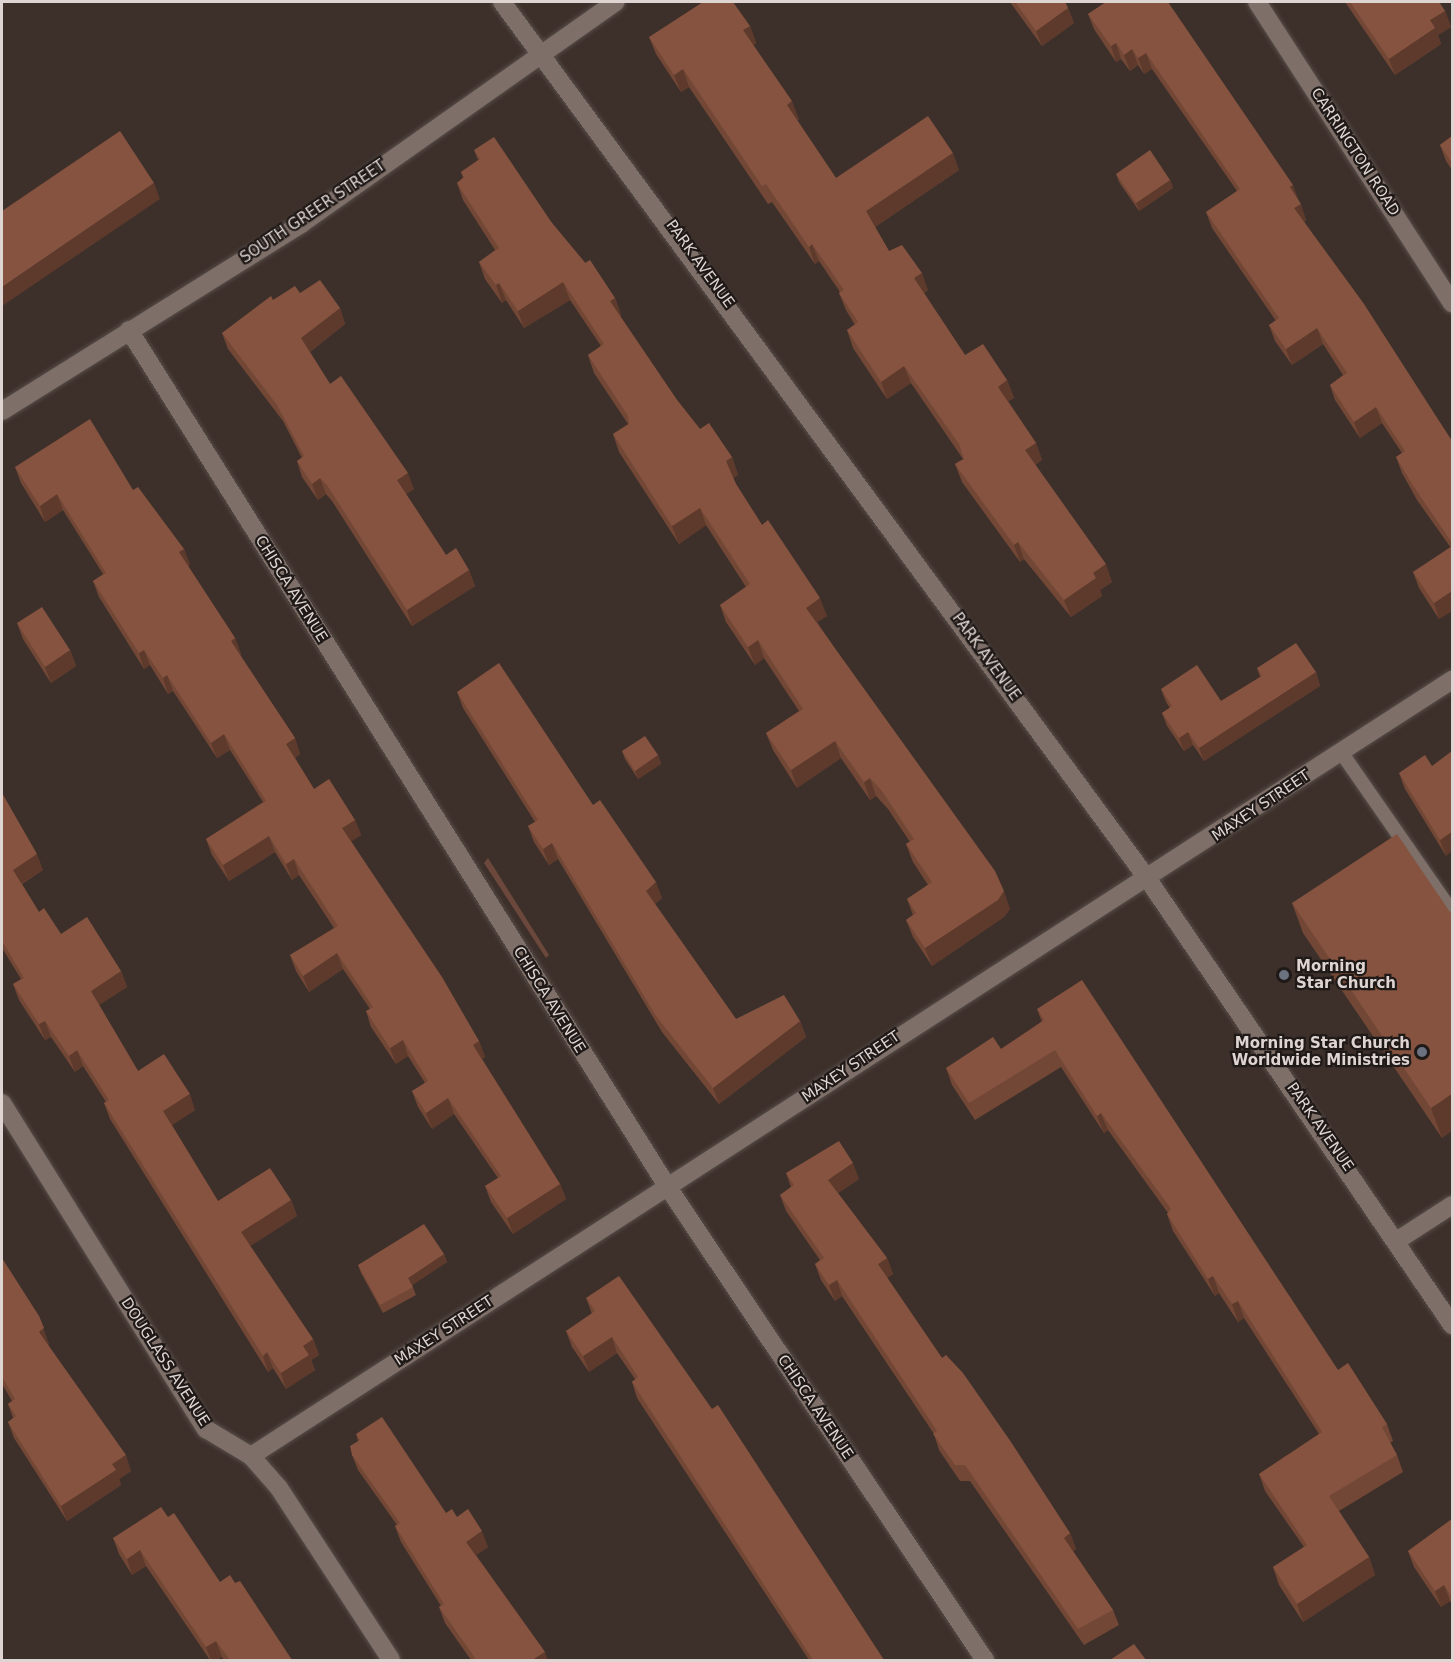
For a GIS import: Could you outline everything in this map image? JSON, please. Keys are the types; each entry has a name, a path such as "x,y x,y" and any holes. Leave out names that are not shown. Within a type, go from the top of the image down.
{"street":[{"name":"PARK AVENUE","path":"502,2 663,214 1149,880 1398,1240 1452,1325"},
{"name":"SOUTH GREER STREET","path":"2,411 301,224 616,2"},
{"name":"CARRINGTON ROAD","path":"1257,2 1452,303"},
{"name":"CHISCA AVENUE","path":"129,330 667,1186 985,1660"},
{"name":"MAXEY STREET","path":"251,1456 1108,900 1149,880 1452,680"},
{"name":"DOUGLASS AVENUE","path":"2,1103 206,1428 251,1456 279,1488 391,1660"},
{"path":"1398,1240 1452,1205"}],"lane":[{"path":"1341,752 1452,912"}],"shaded area":[{"path":"488,858 549,955 546,958 484,863"}],"building":[{"path":"703,2 733,2 750,26 743,30 792,101 787,105 836,178 928,116 953,153 866,211 889,251 902,245 922,273 914,278 965,355 983,344 1007,380 998,387 1036,443 1025,450 1106,564 1093,573 1096,578 1064,600 1018,542 1014,545 955,464 964,459 959,444 904,366 881,382 847,330 858,322 839,293 844,290 812,244 809,247 766,184 762,186 683,69 674,75 649,37"},
{"path":"1015,2 1065,2 1068,8 1036,31"},
{"path":"1106,2 1168,2 1293,185 1290,187 1301,204 1294,208 1364,304 1452,441 1452,543 1396,457 1405,451 1376,407 1354,422 1330,385 1347,373 1317,328 1286,349 1269,325 1279,318 1206,212 1240,189 1146,53 1138,58 1132,49 1124,55 1116,43 1111,46 1088,14"},
{"path":"1350,2 1439,2 1445,11 1430,20 1435,28 1389,59"},
{"path":"120,131 154,183 2,287 2,211"},
{"path":"1452,136 1452,163 1440,145"},
{"path":"494,137 552,223 585,263 590,260 615,298 610,301 677,400 700,429 709,423 732,457 726,461 736,484 762,525 768,520 820,598 806,608 995,871 1004,891 998,900 925,948 906,920 916,913 907,899 932,882 906,844 914,839 882,791 870,778 864,782 835,741 791,770 766,733 803,709 758,640 748,647 720,605 750,584 700,508 672,526 613,434 629,424 628,416 588,355 604,344 563,282 518,311 499,283 496,285 479,262 499,248 457,183 464,177 461,172 480,159 474,150"},
{"path":"1150,150 1170,180 1136,203 1116,174"},
{"path":"320,280 340,308 301,338 330,384 341,376 408,473 397,480 446,555 456,548 469,570 407,610 327,485 320,478 312,484 297,461 304,456 277,405 222,333 271,296 273,300 295,286 300,293"},
{"path":"90,419 133,490 138,487 184,549 179,552 235,638 231,641 295,738 286,744 314,789 329,779 355,820 342,828 442,977 479,1041 473,1045 560,1184 507,1218 485,1186 501,1176 448,1098 426,1113 412,1091 428,1081 403,1040 390,1048 366,1011 373,1007 337,953 303,976 290,955 338,926 294,859 286,864 269,836 223,865 206,839 266,801 224,734 211,743 167,675 163,678 144,650 139,653 93,581 106,573 57,494 40,506 15,467"},
{"path":"1452,546 1452,591 1434,603 1413,572"},
{"path":"42,607 70,650 45,667 17,623"},
{"path":"1296,643 1316,672 1199,748 1188,732 1179,738 1162,713 1172,706 1161,689 1197,665 1221,701 1262,676 1257,668"},
{"path":"499,663 593,805 600,800 656,882 646,891 736,1019 784,995 800,1021 713,1088 656,1016 552,843 543,849 528,826 538,820 457,692"},
{"path":"645,736 658,755 635,771 622,751"},
{"path":"1452,751 1452,832 1440,840 1399,773 1425,755 1432,766"},
{"path":"2,793 37,854 13,870 39,912 44,908 61,934 87,917 121,971 91,991 138,1071 164,1054 190,1094 163,1111 218,1201 270,1168 291,1200 241,1232 313,1339 303,1346 309,1355 281,1373 267,1352 263,1356 104,1103 109,1100 77,1050 69,1056 45,1021 39,1024 13,984 24,978 2,941"},
{"path":"1397,834 1452,915 1452,1094 1431,1108 1292,903"},
{"path":"1082,980 1338,1370 1348,1363 1387,1424 1382,1427 1397,1455 1329,1496 1369,1557 1297,1604 1273,1567 1307,1545 1259,1474 1322,1432 1238,1301 1232,1304 1213,1276 1208,1279 1167,1214 1171,1209 1101,1113 1097,1116 1055,1050 969,1103 946,1068 993,1037 1001,1049 1044,1020 1037,1009"},
{"path":"839,1141 853,1163 828,1180 887,1258 878,1264 942,1358 946,1355 963,1373 1011,1442 1070,1533 1064,1538 1113,1610 1078,1629 965,1465 955,1465 933,1434 937,1431 837,1280 829,1285 815,1264 824,1258 780,1195 794,1185 786,1173"},
{"path":"424,1224 444,1254 408,1278 413,1287 380,1305 358,1265"},
{"path":"2,1258 39,1316 44,1328 39,1332 126,1455 112,1464 116,1470 61,1506 8,1422 16,1416 8,1404 15,1399 2,1377"},
{"path":"619,1276 712,1409 718,1405 884,1660 813,1660 632,1382 638,1377 612,1337 583,1356 566,1331 595,1311 586,1298"},
{"path":"382,1417 446,1513 452,1509 457,1517 468,1509 482,1531 466,1542 545,1652 535,1660 471,1660 475,1658 439,1607 444,1604 395,1526 400,1523 352,1455 350,1446 360,1440 356,1434"},
{"path":"161,1507 168,1517 174,1513 220,1582 230,1575 235,1583 240,1581 292,1660 230,1660 216,1641 206,1647 140,1550 127,1559 113,1538"},
{"path":"1452,1519 1452,1597 1444,1585 1435,1591 1408,1551"},
{"path":"1134,1644 1146,1660 1110,1660"}],"place":[{"name":"Morning Star Church","path":"1284,975"},
{"name":"Morning Star Church Worldwide Ministries","path":"1422,1052"}]}
